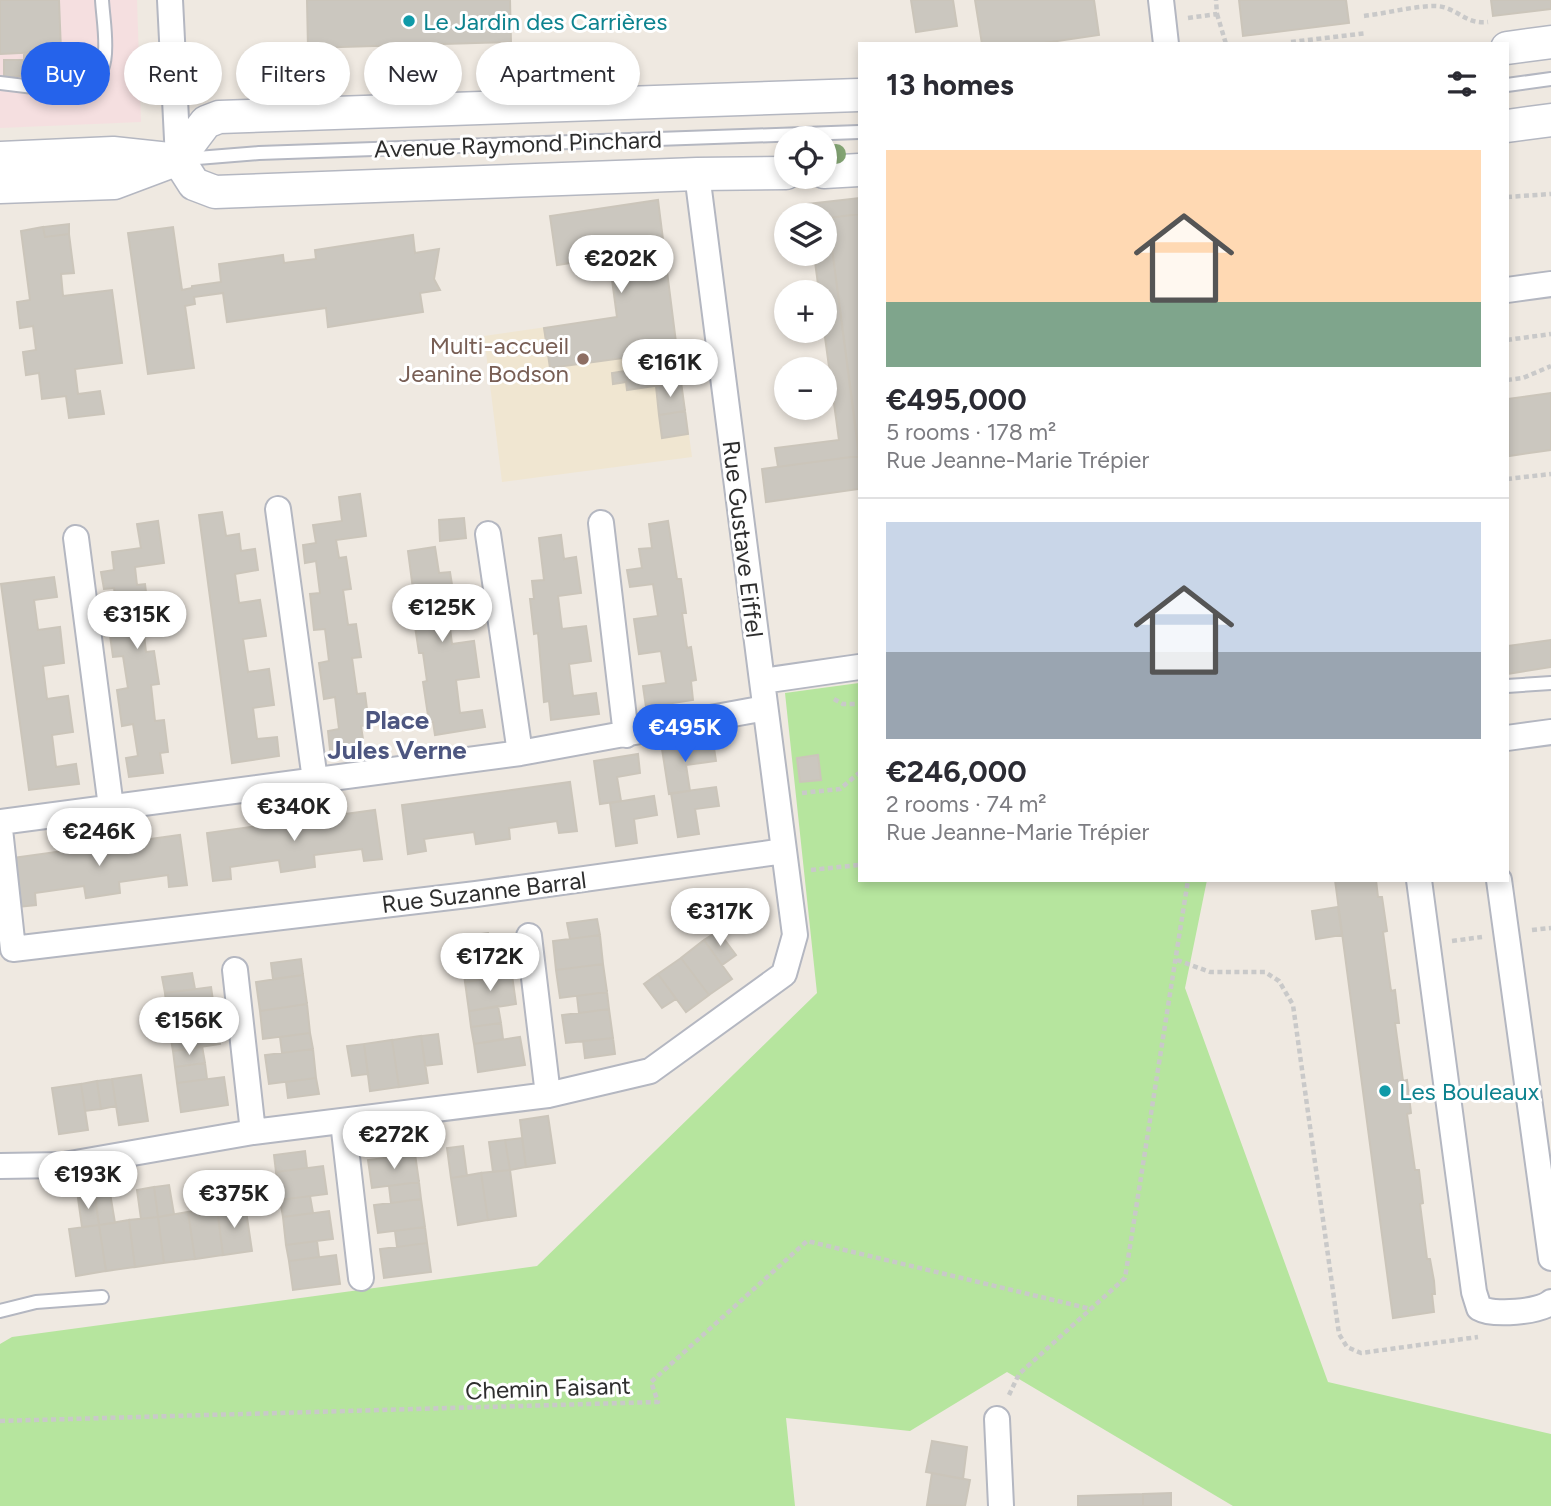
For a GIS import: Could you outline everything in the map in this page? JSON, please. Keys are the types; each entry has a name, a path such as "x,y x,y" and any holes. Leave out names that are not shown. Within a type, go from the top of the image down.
{"street":[{"path":"170,0 178,159"},
{"path":"1498,35 1551,42"},
{"name":"Avenue Raymond Pinchard","path":"0,187 114,183 178,159 206,122 219,117 858,95"},
{"path":"1509,126 1551,120"},
{"name":"Avenue Raymond Pinchard","path":"0,158 113,153 178,159"},
{"name":"Avenue Raymond Pinchard","path":"178,159 194,184 215,192 774,173"},
{"path":"837,171 858,170"},
{"name":"Rue Gustave Eiffel","path":"698,174 762,681"},
{"path":"1509,290 1551,284"},
{"path":"278,509 315,780"},
{"path":"601,523 625,735"},
{"path":"488,534 520,753"},
{"path":"76,538 111,807"},
{"path":"0,1166 64,1165 253,1132 548,1096 650,1071 784,974 795,935 762,681 858,667"},
{"path":"0,822 520,753 765,708"},
{"path":"1509,738 1551,732"},
{"name":"Rue Suzanne Barral","path":"0,830 13,949 476,894 785,862"},
{"path":"1419,882 1474,1292 1479,1308 1485,1312 1499,1314 1545,1306 1551,1302"},
{"path":"1499,882 1551,1258"},
{"path":"528,936 548,1096"},
{"path":"235,970 253,1132"},
{"path":"343,1122 361,1278"},
{"path":"997,1419 1001,1506"}],"lane":[{"path":"0,83 83,93 94,86 106,60 102,0"},
{"path":"1509,85 1551,79"},
{"name":"Avenue Raymond Pinchard","path":"178,159 259,153 858,132"},
{"path":"1509,686 1551,683"},
{"path":"0,1311 36,1302 102,1297"}],"path":[{"path":"1216,0 1225,42"},
{"path":"1364,16 1438,6 1478,23 1498,35"},
{"path":"1163,21 1217,14"},
{"path":"1291,42 1367,33"},
{"path":"1509,197 1551,194"},
{"path":"1509,340 1551,334"},
{"path":"1509,380 1523,378 1551,366"},
{"path":"1509,479 1551,474"},
{"path":"776,796 840,789 858,774"},
{"path":"785,862 858,865"},
{"path":"1019,1374 1125,1279 1188,882"},
{"path":"1177,960 1210,972 1265,972 1279,981 1293,1005 1339,1334 1347,1348 1361,1353 1490,1336"},
{"name":"Chemin Faisant","path":"0,1421 658,1402 652,1382 807,1241 1091,1309"}],"shaded area":[{"path":"0,0 137,0 138,42 124,42 124,105 140,105 141,122 0,128"},
{"name":"Multi-accueil Jeanine Bodson","path":"664,251 692,457 502,482 484,336 617,317"}],"green space":[{"path":"858,683 858,882 1207,882 1185,988 1328,1382 1551,1434 1551,1506 1233,1506 1007,1372 910,1431 786,1418 795,1506 0,1506 0,1344 12,1337 537,1266 817,993 785,693"}],"building":[{"path":"0,0 59,0 61,42 21,42 21,53 0,54"},
{"name":"Le Jardin des Carrières","path":"307,0 510,0 511,42 364,42 364,46 350,47 350,42 308,42"},
{"path":"911,0 953,0 957,26 916,32"},
{"path":"975,0 1094,0 1099,35 1051,42 982,42"},
{"path":"1239,0 1346,0 1349,23 1243,36"},
{"path":"1491,0 1551,0 1551,9 1493,16"},
{"path":"4,60 21,60 21,76 4,77"},
{"path":"858,198 858,214 837,217 837,203 816,203"},
{"path":"658,200 681,382 627,390 626,382 613,384 612,373 625,371 623,358 550,368 544,328 617,317 609,257 557,265 550,216"},
{"path":"858,214 858,445 837,280 837,217"},
{"path":"69,224 69,234 45,237 43,227"},
{"path":"43,227 45,237 69,234 74,273 61,274 63,296 112,290 122,363 75,369 78,394 100,391 104,414 69,418 66,396 42,399 39,373 26,375 23,352 36,350 33,326 20,328 17,302 30,300 21,231"},
{"path":"173,227 182,290 221,282 219,264 283,255 284,263 316,259 315,250 413,235 415,253 439,249 434,279 440,290 420,293 423,312 328,327 326,308 227,322 223,293 194,297 195,304 185,306 194,368 148,374 128,233"},
{"path":"816,266 834,266 836,280 817,280"},
{"path":"837,287 858,456 778,467 775,448 839,440 836,420 837,357 828,357 826,343 837,343"},
{"path":"681,382 685,411 659,415 656,386"},
{"path":"1551,393 1551,450 1509,456 1509,399"},
{"path":"685,411 688,434 662,438 659,415"},
{"path":"858,456 858,489 766,502 762,469"},
{"path":"360,494 366,536 336,540 339,558 346,557 351,589 343,590 348,625 356,624 361,657 352,658 357,694 365,693 369,725 361,726 364,746 330,750 328,731 339,729 335,697 324,699 319,663 329,661 325,629 314,630 310,594 320,593 316,561 305,563 303,545 316,543 313,525 342,521 339,497"},
{"path":"222,512 226,536 239,534 241,551 255,549 258,570 235,574 239,603 260,600 266,636 243,639 248,672 269,669 274,705 253,708 257,739 277,737 279,756 232,763 199,515"},
{"path":"464,518 466,538 440,541 439,520"},
{"path":"158,521 164,563 135,567 137,585 145,584 149,616 142,617 146,652 154,651 159,684 151,685 155,721 164,720 168,752 160,753 163,773 129,777 126,758 138,756 133,724 122,726 117,690 128,688 123,656 113,657 108,621 119,620 114,588 104,589 101,572 114,570 112,552 141,548 137,524"},
{"path":"668,521 677,579 681,579 687,648 691,647 696,680 691,681 693,700 646,707 643,686 666,683 661,651 639,654 634,619 658,616 653,584 630,587 627,570 642,568 639,549 652,548 649,524"},
{"path":"561,535 564,559 576,557 581,593 558,596 562,629 586,626 591,661 569,664 573,696 596,693 599,714 551,720 549,701 544,702 538,633 534,634 530,599 534,599 532,581 544,580 539,538"},
{"path":"435,547 439,573 450,572 453,591 467,589 470,609 448,612 452,644 474,641 479,677 456,680 460,713 482,710 485,727 435,735 433,722 429,722 423,682 427,681 423,653 419,653 413,613 416,612 408,551"},
{"path":"54,577 57,597 34,600 38,630 60,627 64,663 43,666 47,699 68,696 73,732 52,735 56,767 76,764 79,784 29,790 1,584"},
{"path":"1551,640 1551,667 1509,674 1509,646"},
{"path":"713,742 716,761 686,765 690,791 669,794 662,749"},
{"path":"638,754 640,773 617,777 621,801 600,804 594,761"},
{"path":"818,755 821,780 800,782 797,758"},
{"path":"570,782 577,831 559,833 557,821 509,828 510,839 476,844 474,832 424,839 426,851 408,854 402,805"},
{"path":"716,787 719,806 695,809 699,834 678,837 671,793"},
{"path":"654,796 657,815 634,819 637,843 616,846 610,803"},
{"path":"375,810 382,859 364,861 362,849 314,855 315,867 281,872 279,860 230,867 231,879 213,881 207,833"},
{"path":"180,835 187,885 169,887 168,875 119,882 120,893 86,898 84,886 35,893 36,905 18,907 12,858"},
{"name":"Les Bouleaux","path":"1335,882 1376,882 1378,897 1382,897 1387,931 1383,932 1391,991 1395,990 1399,1023 1395,1023 1403,1081 1407,1080 1411,1113 1407,1114 1415,1170 1419,1170 1427,1259 1430,1259 1434,1281 1434,1312 1393,1318"},
{"path":"1338,907 1342,935 1316,939 1312,911"},
{"path":"597,919 600,935 570,939 567,923"},
{"path":"718,931 736,955 722,965 704,940"},
{"path":"488,933 491,949 461,953 458,937"},
{"path":"600,935 603,964 556,970 553,941"},
{"path":"704,940 732,979 709,995 681,958"},
{"path":"508,947 512,975 465,982 461,953"},
{"path":"681,958 709,995 686,1012 658,974"},
{"path":"301,959 303,975 273,979 271,963"},
{"path":"603,964 607,992 560,998 556,970"},
{"path":"192,973 195,989 165,993 162,977"},
{"path":"658,974 676,999 662,1008 644,984"},
{"path":"303,975 307,1004 260,1011 256,982"},
{"path":"512,975 516,1004 469,1011 465,982"},
{"path":"211,987 215,1015 168,1022 165,993"},
{"path":"607,992 609,1009 579,1013 577,996"},
{"path":"307,1004 310,1033 263,1039 260,1011"},
{"path":"498,1006 501,1023 471,1027 469,1011"},
{"path":"609,1009 613,1038 566,1043 562,1015"},
{"path":"215,1015 220,1044 173,1051 168,1022"},
{"path":"501,1023 503,1039 474,1044 471,1027"},
{"path":"310,1033 313,1049 282,1053 280,1037"},
{"path":"438,1034 442,1064 425,1066 421,1036"},
{"path":"421,1036 428,1083 399,1087 392,1040"},
{"path":"520,1037 525,1065 478,1072 474,1044"},
{"path":"613,1038 615,1054 585,1058 583,1041"},
{"path":"392,1040 399,1087 370,1091 364,1044"},
{"path":"364,1044 368,1074 352,1076 347,1046"},
{"path":"202,1046 205,1063 175,1067 173,1051"},
{"path":"313,1049 316,1078 269,1084 265,1055"},
{"path":"205,1063 207,1079 177,1083 175,1067"},
{"path":"141,1075 148,1121 119,1125 112,1079"},
{"path":"224,1077 228,1105 181,1112 177,1083"},
{"path":"316,1078 319,1094 288,1098 286,1082"},
{"path":"112,1079 116,1106 101,1109 97,1081"},
{"path":"97,1081 101,1109 85,1111 81,1084"},
{"path":"81,1084 88,1130 59,1134 52,1088"},
{"path":"548,1116 555,1163 526,1167 520,1120"},
{"path":"413,1137 415,1154 384,1158 382,1141"},
{"path":"522,1138 526,1167 510,1170 505,1140"},
{"path":"505,1140 510,1170 493,1172 489,1142"},
{"path":"463,1146 467,1176 451,1178 447,1148"},
{"path":"305,1151 307,1168 276,1172 274,1155"},
{"path":"415,1154 419,1182 372,1188 368,1160"},
{"path":"323,1166 327,1194 280,1200 276,1172"},
{"path":"510,1170 516,1216 488,1220 481,1173"},
{"path":"481,1173 488,1220 458,1225 451,1178"},
{"path":"228,1176 232,1206 217,1208 212,1179"},
{"path":"212,1179 217,1208 200,1211 196,1181"},
{"path":"419,1182 421,1199 391,1203 389,1186"},
{"path":"169,1185 174,1214 158,1217 154,1187"},
{"path":"154,1187 158,1217 141,1219 137,1190"},
{"path":"110,1193 115,1223 99,1225 95,1196"},
{"path":"95,1196 99,1225 82,1227 78,1198"},
{"path":"310,1196 313,1213 283,1217 280,1200"},
{"path":"421,1199 425,1227 378,1233 374,1205"},
{"path":"245,1204 252,1251 223,1255 217,1208"},
{"path":"217,1208 223,1255 195,1259 188,1212"},
{"path":"329,1211 333,1239 286,1245 283,1217"},
{"path":"188,1212 195,1259 164,1263 158,1217"},
{"path":"158,1217 164,1263 135,1267 129,1220"},
{"path":"129,1220 135,1267 106,1271 99,1225"},
{"path":"99,1225 106,1271 76,1276 69,1229"},
{"path":"425,1227 427,1243 397,1247 395,1231"},
{"path":"317,1241 319,1257 289,1261 286,1245"},
{"path":"427,1243 431,1272 384,1278 380,1249"},
{"path":"336,1255 340,1284 293,1290 289,1261"},
{"path":"932,1441 967,1447 963,1479 926,1472"},
{"path":"932,1473 970,1480 965,1506 927,1505"},
{"path":"1171,1493 1171,1506 1143,1506 1143,1494"},
{"path":"1143,1494 1143,1506 1078,1506 1078,1496"}],"place":[{"name":"Le Jardin des Carrières","path":"409,21"},
{"name":"Multi-accueil Jeanine Bodson","path":"583,359"},
{"name":"Les Bouleaux","path":"1385,1091"}],"district":[{"name":"Place Jules Verne","path":"397,735"}]}
